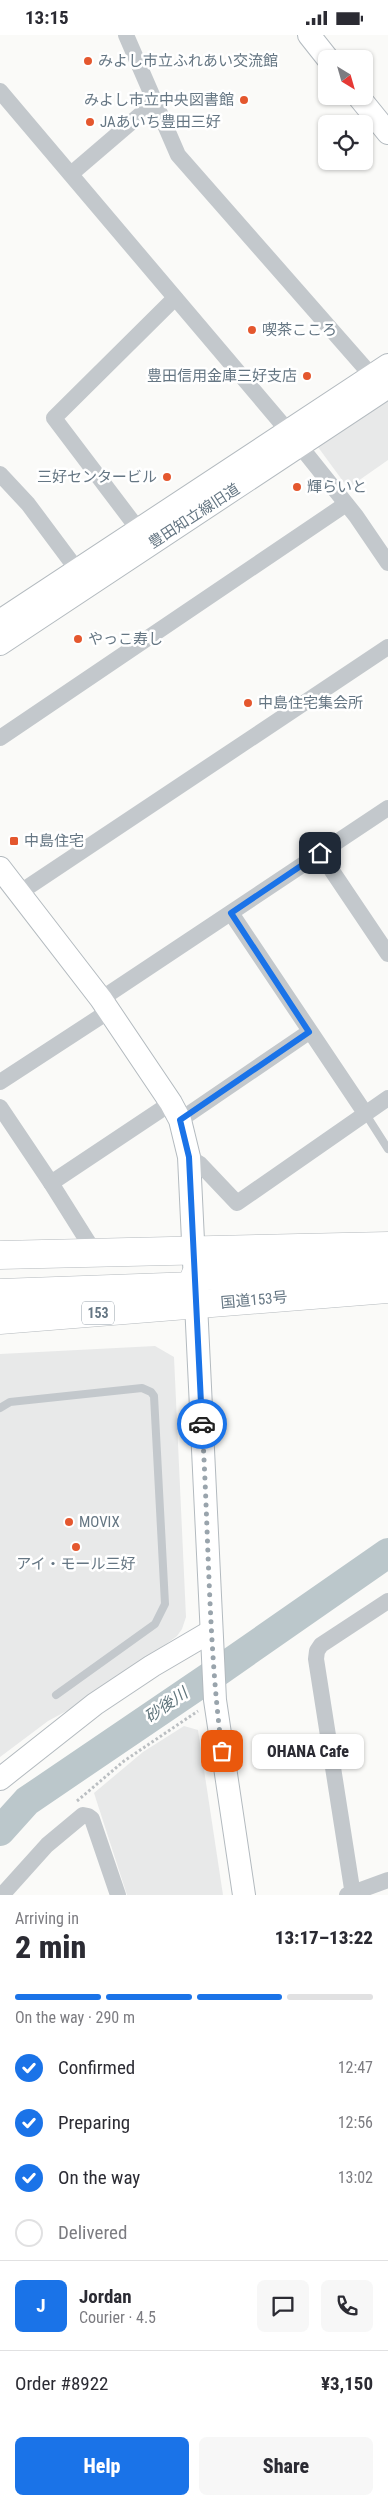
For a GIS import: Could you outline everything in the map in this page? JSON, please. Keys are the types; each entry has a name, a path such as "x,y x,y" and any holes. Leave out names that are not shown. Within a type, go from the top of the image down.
{"highway":[{"name":"国道153号","path":"0,1320 195,1280 388,1246"},
{"name":"国道153号","path":"0,1255 95,1253 195,1280 388,1289"},
{"name":"153","path":"0,1293 195,1280 388,1273"}],"street":[{"path":"126,35 178,155 383,376"},
{"path":"309,35 321,50"},
{"path":"0,91 294,438 346,504 388,563"},
{"path":"71,174 155,102"},
{"path":"365,105 388,133"},
{"path":"138,529 54,419 174,298"},
{"name":"豊田知立線旧道","path":"0,644 383,376"},
{"name":"豊田知立線旧道","path":"0,621 78,571 138,529 294,438"},
{"path":"0,474 28,505 78,571"},
{"path":"0,739 346,504"},
{"path":"19,893 388,647"},
{"path":"0,1082 231,913 388,808"},
{"path":"320,853 388,954"},
{"path":"0,868 105,1005 176,1112 189,1157 205,1464 210,1632 215,1699 244,1895"},
{"path":"231,913 364,1113"},
{"path":"52,1183 176,1112 309,1032"},
{"path":"189,1157 200,1163 237,1203 388,1098"},
{"path":"0,1107 52,1183 95,1253"},
{"path":"388,1601 321,1645 317,1651 316,1659 351,1894 388,1880"},
{"path":"0,1779 95,1704 152,1666 210,1632"},
{"path":"2,1895 47,1845 83,1815 88,1815 92,1819 118,1895"}],"lane":[{"path":"364,1113 388,1149"},
{"path":"0,1408 10,1401 142,1388 152,1392 154,1397 165,1604 155,1624 56,1695"}],"path":[{"path":"71,1807 84,1793 124,1761 215,1699"}],"shaded area":[{"path":"388,401 388,460 348,488 318,447"},
{"path":"155,1346 174,1357 186,1617 182,1629 177,1636 98,1694 48,1721 0,1757 0,1354"},
{"path":"184,1726 198,1730 223,1895 127,1895 94,1793 143,1752"}],"waterway":[{"name":"砂後川","path":"0,1831 27,1801 388,1553"}],"way so far":[{"path":"202,1424 210,1632 215,1699 222,1751"}],"place":[{"name":"みよし市立ふれあい交流館","path":"88,61"},
{"name":"みよし市立中央図書館","path":"244,100"},
{"name":"JAあいち豊田三好","path":"90,122"},
{"name":"喫茶こころ","path":"252,330"},
{"name":"豊田信用金庫三好支店","path":"307,376"},
{"name":"三好センタービル","path":"167,477"},
{"name":"輝らいと","path":"297,487"},
{"name":"やっこ寿し","path":"78,639"},
{"name":"中島住宅集会所","path":"248,703"},
{"name":"中島住宅","path":"14,841"},
{"name":"MOVIX","path":"69,1522"},
{"name":"アイ・モール三好","path":"76,1547"},
{"name":"OHANA Cafe","path":"222,1751"}],"route":[{"path":"202,1424 189,1157 180,1120 309,1032 231,913 320,853"}]}
